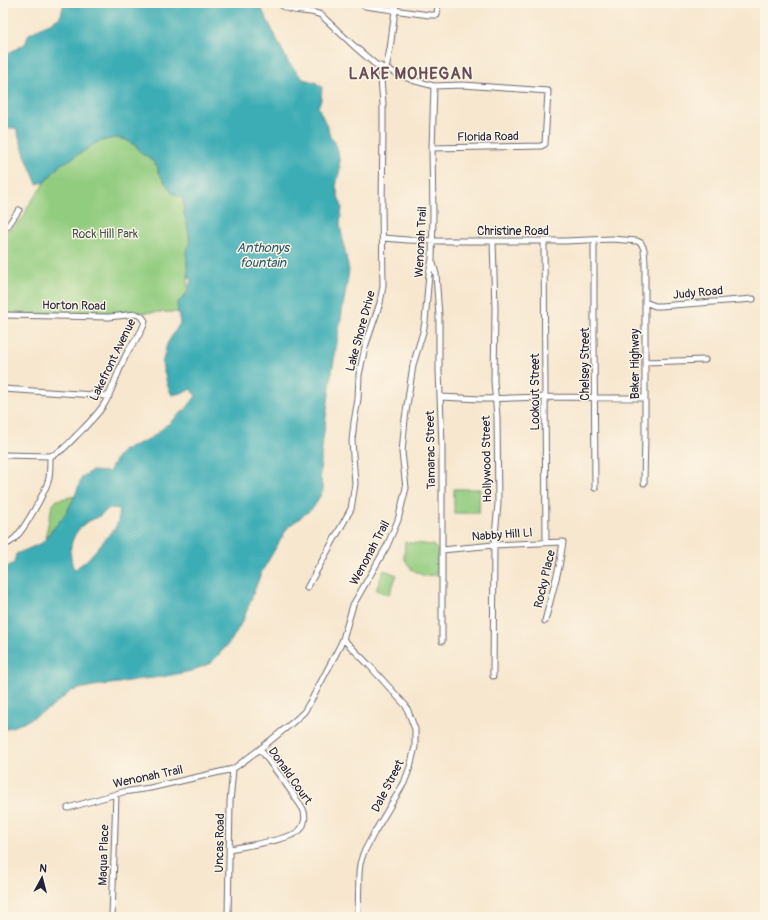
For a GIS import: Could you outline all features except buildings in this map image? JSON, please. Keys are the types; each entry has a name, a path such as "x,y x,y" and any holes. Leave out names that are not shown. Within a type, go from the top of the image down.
{"street":[{"path":"278,3 290,9 316,12 376,64 412,80 434,86"},
{"path":"360,3 365,6 429,15 437,15 438,3"},
{"path":"386,69 396,3"},
{"name":"Lake Shore Drive","path":"307,588 351,509 356,484 352,441 358,399 359,375 365,347 370,330 374,323 383,286 382,207 384,130 380,66"},
{"name":"Florida Road","path":"432,148 541,146 545,144 548,91 463,85 434,86"},
{"name":"Wenonah Trail","path":"68,808 116,794 160,786 233,769 260,749 304,712 343,639 353,605 387,546 398,520 406,488 402,452 405,419 413,364 425,322 429,274 432,259 432,148 434,86"},
{"path":"3,227 7,226 19,210"},
{"name":"Christine Road","path":"383,238 408,240 493,241 612,239 637,241 643,245"},
{"name":"Chelsey Street","path":"594,240 595,488"},
{"name":"Hollywood Street","path":"493,241 495,308 494,381 497,417 498,504 494,545 493,676"},
{"name":"Lookout Street","path":"544,241 546,542"},
{"name":"Baker Highway","path":"643,245 645,262 644,483"},
{"name":"Tamarac Street","path":"432,259 436,274 439,316 442,445 442,641"},
{"name":"Judy Road","path":"645,302 655,306 660,306 753,299"},
{"name":"Horton Road","path":"3,316 108,316 136,314 143,318"},
{"name":"Lakefront Avenue","path":"50,456 65,448 102,408 109,396 127,353 143,328 145,321 143,318"},
{"path":"645,362 705,360"},
{"path":"3,389 109,396"},
{"path":"440,397 481,399 545,397 645,398"},
{"path":"3,455 50,456 50,471 46,486 23,527 14,539 3,545"},
{"name":"Nabby Hill Ll","path":"442,550 494,545 563,542"},
{"name":"Rocky Place","path":"545,621 559,567 563,542"},
{"name":"Dale Street","path":"343,639 406,706 415,728 415,747 404,783 363,854 358,873 358,917"},
{"name":"Donald Court","path":"230,849 293,835 304,825 303,810 260,749"},
{"name":"Uncas Road","path":"228,917 230,802 233,769"},
{"name":"Maqua Place","path":"112,917 116,794"}],"green space":[{"name":"Rock Hill Park","path":"115,138 128,141 143,155 148,155 158,167 158,172 172,193 182,198 190,245 186,251 188,291 177,303 178,312 3,314 3,230 11,229 24,217 28,206 45,182 61,164 96,143"},
{"path":"454,489 480,489 479,513 454,513"},
{"path":"75,496 65,515 45,538 52,506 57,500"},
{"path":"405,542 433,545 438,550 437,575 424,576 411,569 404,558"},
{"path":"384,570 397,575 389,595 376,590"}],"water":[{"name":"Anthonys fountain","path":"64,3 258,3 288,62 303,79 315,82 322,87 321,100 318,107 328,128 330,137 335,142 338,151 340,169 336,186 342,208 340,225 349,271 332,372 322,447 320,475 323,491 313,508 288,527 261,573 244,618 231,641 211,663 191,671 162,677 93,686 71,691 52,707 23,723 3,730 3,569 14,563 16,554 42,543 65,515 75,496 82,477 91,471 109,472 117,457 124,450 151,438 186,409 196,396 191,389 172,395 168,387 162,364 167,344 180,323 177,303 188,291 191,281 188,275 186,251 190,245 189,235 182,198 172,193 158,172 158,167 148,156 143,155 136,146 125,139 115,138 96,143 61,164 45,182 37,184 16,128 3,128 3,56 25,44 29,34 57,19 61,15","holes":["109,509 119,509 118,522 115,528 88,559 74,570 71,557 71,546 75,534 86,523"]}],"district":[{"name":"LAKE MOHEGAN","path":"411,74"}]}
